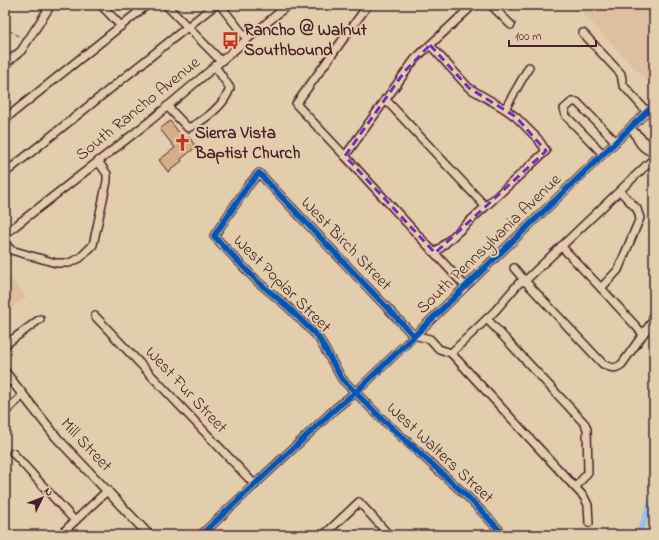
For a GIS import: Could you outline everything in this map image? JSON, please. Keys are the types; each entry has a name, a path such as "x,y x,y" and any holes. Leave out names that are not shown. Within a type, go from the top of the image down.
{"main road":[{"name":"Mill Street","path":"5,372 57,438 108,490 149,535"}],"street":[{"path":"5,64 21,51 51,5"},
{"path":"101,5 121,26"},
{"path":"5,119 147,5"},
{"path":"166,5 221,61"},
{"path":"5,173 216,5"},
{"path":"220,5 247,39"},
{"name":"South Rancho Avenue","path":"8,232 167,106 288,5"},
{"path":"368,5 296,104 465,286"},
{"path":"345,156 405,71 430,45 473,5"},
{"path":"491,5 511,25"},
{"path":"583,33 621,74 623,85 647,112"},
{"path":"430,45 469,88 505,109 529,129 546,151 435,253"},
{"path":"167,106 188,128 195,125 221,104 227,96 230,88 214,66"},
{"path":"505,109 529,67"},
{"path":"385,99 486,206"},
{"path":"603,154 566,116 564,109 572,102 576,102 616,142"},
{"name":"South Pennsylvania Avenue","path":"201,535 256,485 324,419 356,392 413,335 603,154 616,142 633,131 654,105"},
{"path":"451,353 487,319 519,283 525,281 620,191 654,154 650,146 633,131"},
{"path":"5,243 11,250 56,263 69,263 80,258 93,245 107,181 107,174 98,161"},
{"name":"West Poplar Street","path":"259,173 247,187 214,236 258,282 288,307 318,337 336,369 356,392"},
{"name":"West Birch Street","path":"259,173 413,335"},
{"path":"600,288 618,270 640,218 637,209 620,191"},
{"path":"5,224 8,232"},
{"path":"561,246 643,334"},
{"path":"514,268 603,364 608,367 613,368 622,364 654,319"},
{"name":"West Fur Street","path":"95,316 256,485"},
{"path":"5,345 40,319"},
{"path":"487,319 585,424 587,428 588,472 576,487"},
{"path":"413,335 430,339 439,349 451,353 576,487 588,505 589,523"},
{"name":"West Walters Street","path":"356,392 380,417 469,498 504,535"},
{"path":"5,412 23,395"},
{"path":"14,453 75,521"},
{"path":"60,535 108,490"},
{"path":"324,535 359,502 389,535"}],"path":[{"path":"5,28 27,42"}],"highlighted area":[{"path":"430,45 469,88 516,117 546,151 435,253 345,156 405,71"}],"shaded area":[{"path":"575,5 651,5 654,9 654,88"},
{"path":"5,271 26,297 5,313"},
{"path":"5,391 16,406 5,416"},
{"path":"654,511 654,535 644,535"}],"building":[{"name":"Sierra Vista Baptist Church","path":"170,121 185,140 189,137 196,147 168,172 159,160 175,148 160,129"}],"waterway":[{"path":"638,535 654,497"}],"cycle path":[{"path":"201,535 335,409 356,392 654,105"},
{"path":"413,335 259,173 247,187 214,236 258,282 288,307 318,337 342,379 380,417 469,498 504,535"}],"place":[{"name":"Rancho @ Walnut Southbound","path":"231,40"},
{"name":"Sierra Vista Baptist Church","path":"182,143"}]}
